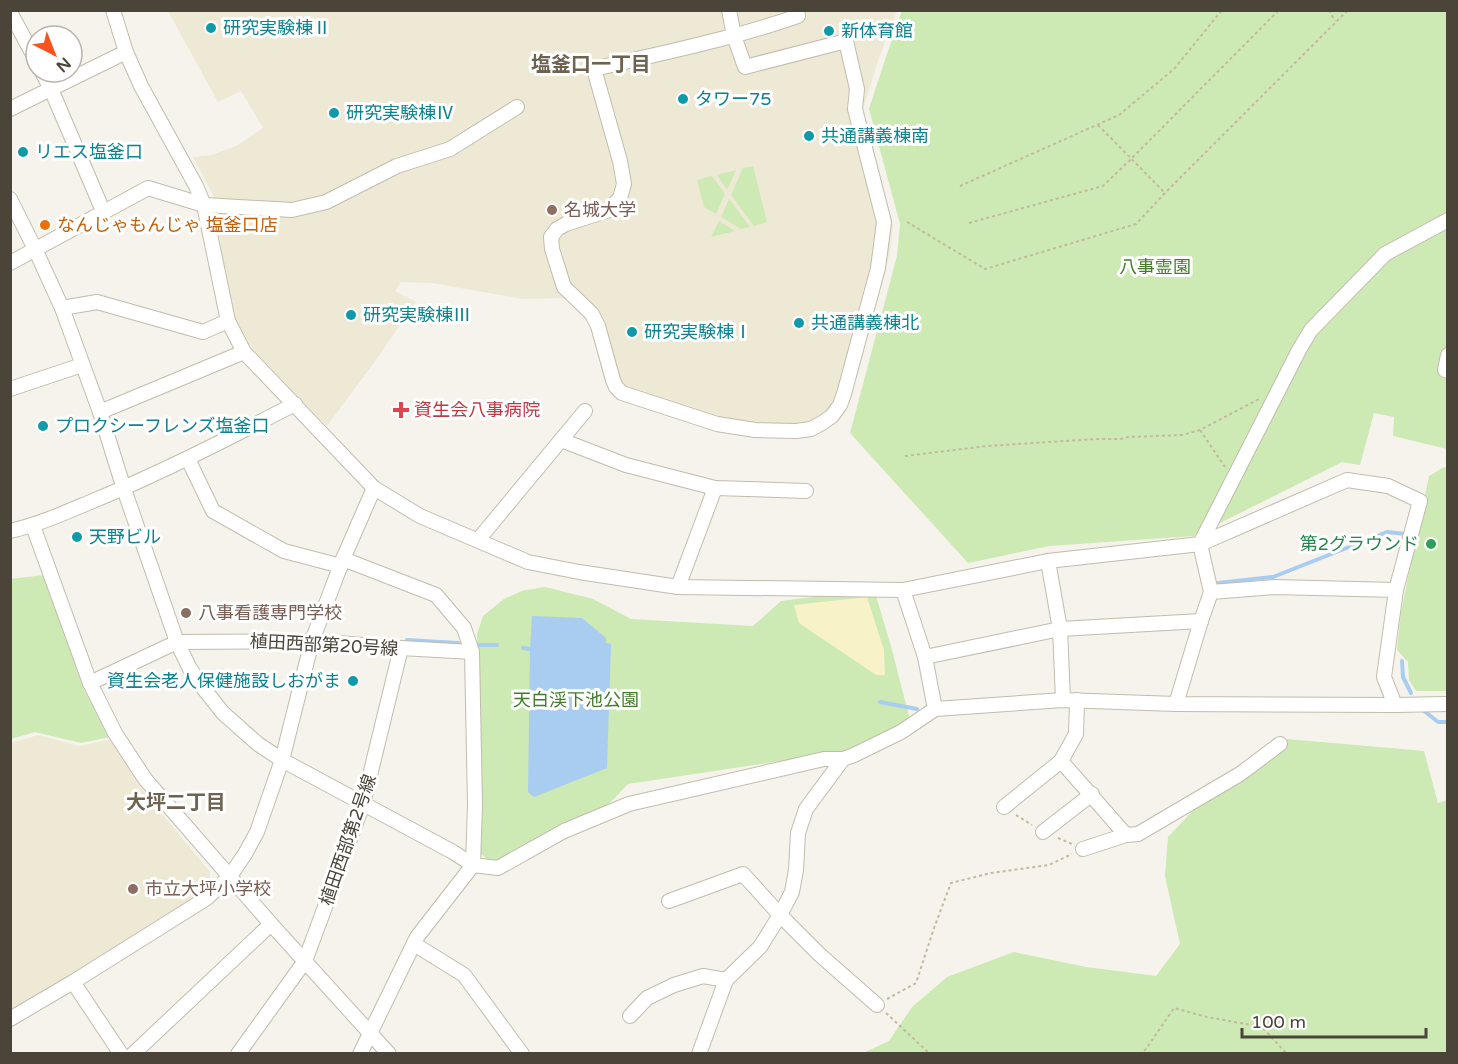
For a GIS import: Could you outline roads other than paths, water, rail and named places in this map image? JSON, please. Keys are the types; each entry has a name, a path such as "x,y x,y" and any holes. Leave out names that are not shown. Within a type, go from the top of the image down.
{"street":[{"path":"113,10 126,52 141,86 196,186 204,205 228,321 244,352 374,488 420,516 528,562 579,572 678,587 903,590 1048,561 1200,544 1347,480 1388,486 1420,501 1396,590 1384,677 1395,705"},
{"path":"729,10 734,36 745,67 846,41 857,89 855,109 884,222 878,268 840,405 832,416 811,429 796,431 755,430 717,424 622,393 613,380 598,326 592,314 564,287 552,249 552,237 557,229 566,224 609,210 620,198 624,183 594,69 734,36 798,16 797,10"},
{"path":"10,12 24,38"},
{"path":"10,109 126,52"},
{"path":"48,84 103,211"},
{"path":"10,262 148,188 204,205 292,210 326,202 397,166 450,149 517,107"},
{"path":"10,199 62,308 100,412 177,642 189,667 204,689 224,713 258,744 282,760 453,852 473,866 498,868 564,831 629,804 824,759 848,757 901,732 935,709 1070,700 1176,704 1448,704"},
{"path":"1176,704 1211,592 1200,544 1299,350 1311,330 1385,254 1448,220"},
{"path":"62,308 97,302 202,332 228,321"},
{"path":"100,412 244,352"},
{"path":"1448,354 1445,370 1448,371"},
{"path":"10,389 82,365"},
{"path":"10,531 33,526 124,489 295,404"},
{"path":"478,540 585,411"},
{"path":"561,440 626,465 715,488 806,491"},
{"path":"188,459 213,511 284,551 342,562 436,595 464,628 472,652 475,805 473,866 417,937 360,1053"},
{"path":"10,1019 207,898 230,876 257,832 282,760 312,640 374,488"},
{"path":"678,587 715,488"},
{"path":"33,526 90,683 115,732 145,779 271,924 389,1053"},
{"path":"1004,807 1061,761 1076,734 1048,561"},
{"path":"1211,592 1274,587 1396,590"},
{"path":"903,590 925,657 935,709"},
{"path":"925,657 1060,629 1201,621"},
{"name":"植田西部第20号線","path":"177,642 312,640 472,652"},
{"path":"90,683 177,642"},
{"name":"植田西部第2号線","path":"238,1053 305,961 363,804 401,648"},
{"path":"1083,849 1138,834 1240,774 1280,744"},
{"path":"699,1053 726,980 760,946 792,892 798,833 806,809 848,757"},
{"path":"1061,761 1092,794 1126,836"},
{"path":"1043,832 1092,794"},
{"path":"669,901 743,874 820,955 877,1005"},
{"path":"133,1053 271,924"},
{"path":"414,944 464,975 522,1053"},
{"path":"630,1016 647,998 674,985 703,976 726,980"},
{"path":"73,982 120,1053"}],"water":[{"path":"532,616 582,618 606,638 606,643 611,644 607,768 534,797 528,792"}],"waterway":[{"path":"1218,583 1273,577 1387,532 1406,534"},
{"path":"407,640 458,643"},
{"path":"478,645 497,645"},
{"path":"523,648 530,649"},
{"path":"1402,661 1403,677 1411,693"},
{"path":"880,702 917,709"},
{"path":"1423,710 1438,722 1448,722"}],"place":[{"name":"研究実験棟Ⅱ","path":"211,28"},
{"name":"新体育館","path":"829,31"},
{"name":"タワー75","path":"683,99"},
{"name":"研究実験棟Ⅳ","path":"334,113"},
{"name":"共通講義棟南","path":"809,136"},
{"name":"リエス塩釜口","path":"23,152"},
{"name":"名城大学","path":"552,210"},
{"name":"なんじゃもんじゃ 塩釜口店","path":"45,225"},
{"name":"研究実験棟Ⅲ","path":"351,315"},
{"name":"共通講義棟北","path":"799,323"},
{"name":"研究実験棟Ⅰ","path":"632,332"},
{"name":"資生会八事病院","path":"401,410"},
{"name":"プロクシーフレンズ塩釜口","path":"43,426"},
{"name":"天野ビル","path":"77,537"},
{"name":"第2グラウンド","path":"1431,544"},
{"name":"八事看護専門学校","path":"186,613"},
{"name":"資生会老人保健施設しおがま","path":"353,681"},
{"name":"市立大坪小学校","path":"133,889"}],"district":[{"name":"塩釜口一丁目","path":"591,64"},
{"name":"大坪二丁目","path":"176,802"}],"park label":[{"name":"八事霊園","path":"1155,267"},
{"name":"天白渓下池公園","path":"576,700"}]}
